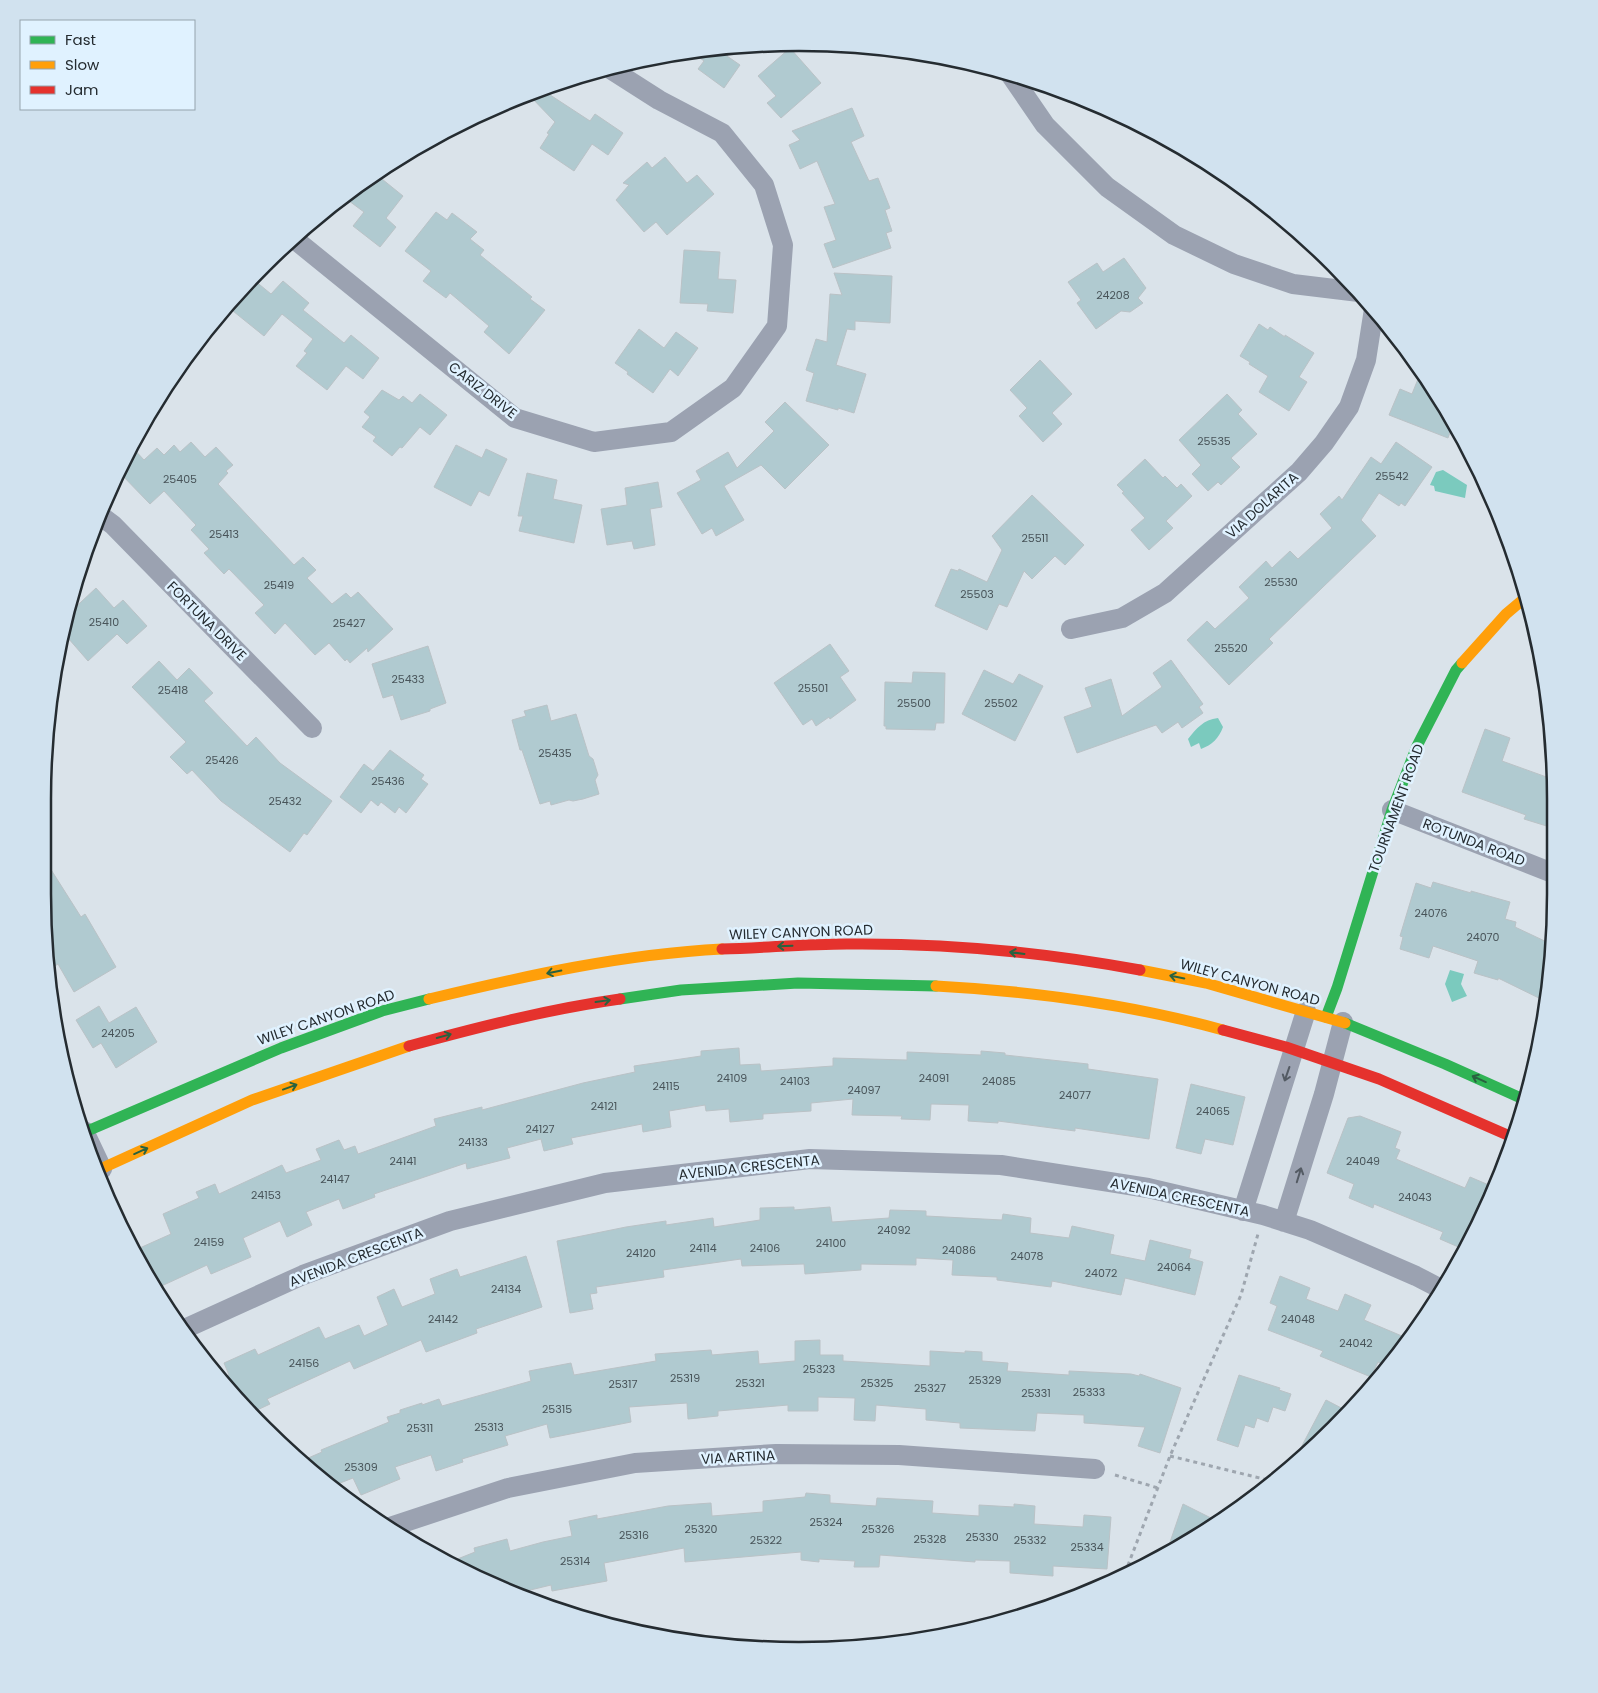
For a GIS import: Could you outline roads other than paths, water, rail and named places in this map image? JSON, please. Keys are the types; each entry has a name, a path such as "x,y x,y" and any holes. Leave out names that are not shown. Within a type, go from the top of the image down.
{"main road":[{"name":"TOURNAMENT ROAD","path":"1334,1019 1337,988 1392,810 1417,746 1456,670 1506,614 1520,602"},
{"name":"WILEY CANYON ROAD","path":"90,1130 281,1048 382,1011 488,985 600,962 708,950 847,944 974,948 1092,961 1206,983 1334,1019 1445,1064 1518,1097"},
{"path":"104,1168 252,1100 393,1050 485,1025 582,1004 681,990 798,983 884,984 978,989 1078,1000 1195,1022 1332,1062 1379,1079 1507,1135"}],"street":[{"name":"CARIZ DRIVE","path":"299,243 515,418 594,442 671,432 733,388 777,326 783,245 764,185 722,133 659,100 618,74"},
{"path":"1017,84 1045,125 1107,187 1174,234 1234,264 1293,284 1347,291"},
{"name":"VIA DOLARITA","path":"1071,629 1122,618 1165,593 1299,472 1324,443 1349,407 1366,360 1372,320"},
{"name":"FORTUNA DRIVE","path":"106,519 312,728"},
{"name":"ROTUNDA ROAD","path":"1392,810 1547,871"},
{"path":"1244,1211 1306,1011"},
{"name":"TOURNAMENT ROAD","path":"1284,1222 1324,1094 1332,1062 1334,1019"},
{"name":"AVENIDA CRESCENTA","path":"190,1327 303,1275 450,1221 605,1183 810,1159 1000,1165 1148,1188 1263,1215 1310,1230 1435,1286"},
{"name":"VIA ARTINA","path":"397,1525 508,1488 635,1463 776,1454 900,1455 1095,1469"}]}
